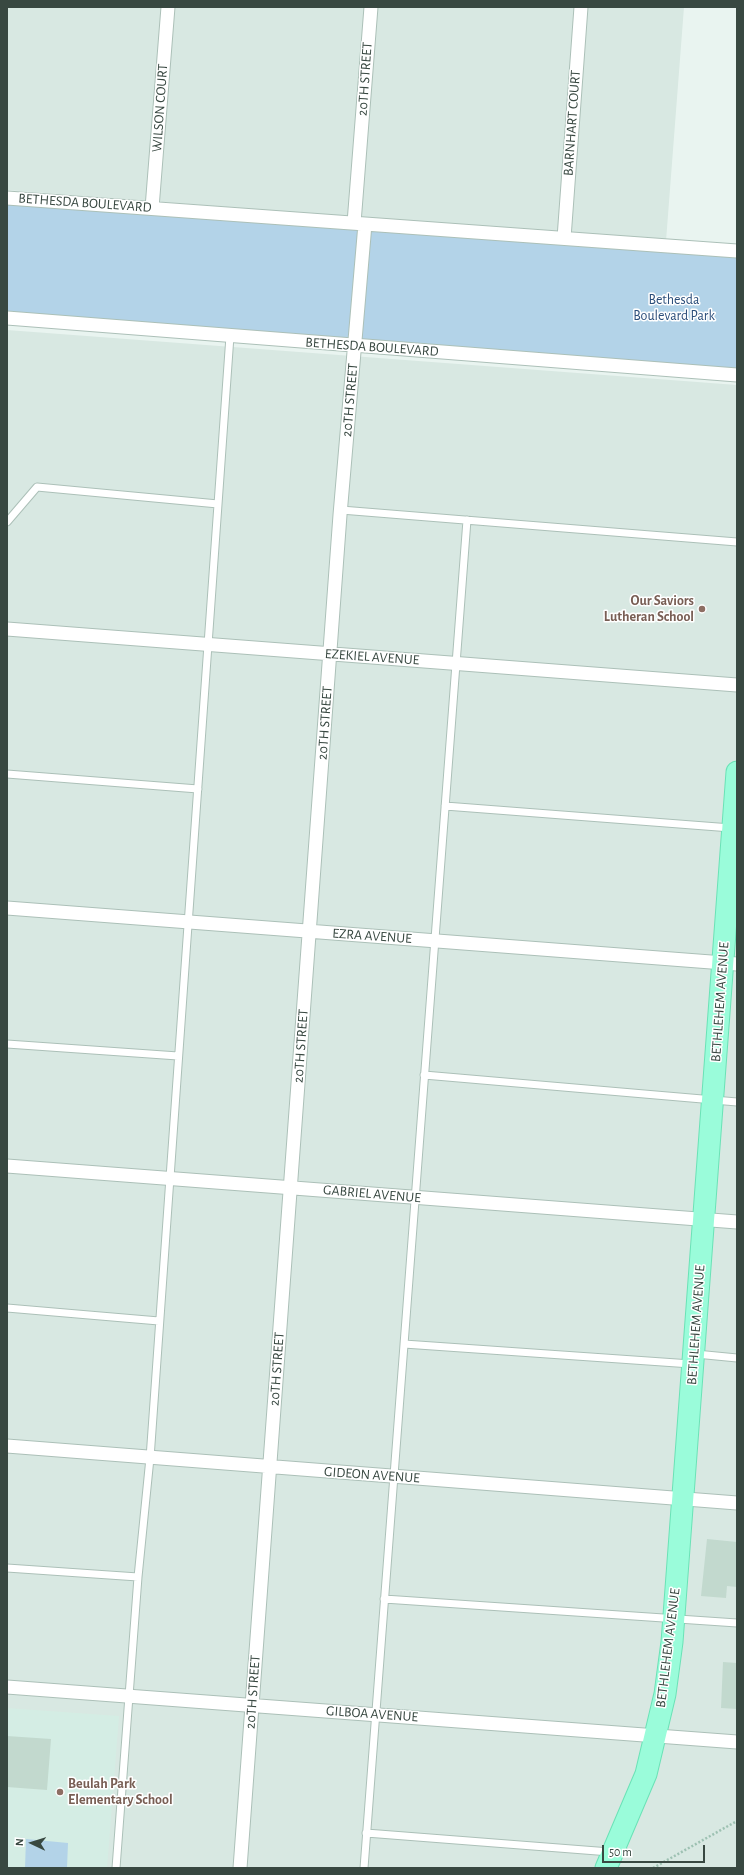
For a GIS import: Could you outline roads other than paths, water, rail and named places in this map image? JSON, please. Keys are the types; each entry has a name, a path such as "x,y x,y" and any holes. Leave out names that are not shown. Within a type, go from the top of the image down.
{"main road":[{"name":"BETHLEHEM AVENUE","path":"610,1860 646,1774 665,1694 674,1618 713,1100 730,963 737,772"}],"street":[{"name":"WILSON COURT","path":"152,208 168,7"},
{"name":"20TH STREET","path":"240,1868 330,654 355,346 371,7"},
{"name":"BARNHART COURT","path":"564,238 581,7"},
{"name":"BETHESDA BOULEVARD","path":"7,198 737,251"},
{"name":"BETHESDA BOULEVARD","path":"7,318 737,375"},
{"name":"EZEKIEL AVENUE","path":"7,629 737,685"},
{"name":"EZRA AVENUE","path":"7,908 730,963"},
{"name":"GABRIEL AVENUE","path":"7,1166 737,1222"},
{"name":"GIDEON AVENUE","path":"7,1446 737,1503"},
{"name":"GILBOA AVENUE","path":"7,1687 737,1742"}],"lane":[{"path":"116,1868 128,1696 150,1458 230,336"},
{"path":"7,522 37,487 218,504"},
{"path":"341,510 737,542"},
{"path":"364,1868 467,520"},
{"path":"7,774 198,789"},
{"path":"445,806 735,829"},
{"path":"7,1044 178,1056"},
{"path":"424,1075 737,1102"},
{"path":"7,1308 160,1321"},
{"path":"404,1344 693,1359 737,1358"},
{"path":"7,1568 138,1577"},
{"path":"384,1599 737,1623"},
{"path":"366,1833 610,1860"}],"place":[{"name":"Our Saviors Lutheran School","path":"702,609"},
{"name":"Beulah Park Elementary School","path":"60,1792"}],"park label":[{"name":"Bethesda Boulevard Park","path":"674,308"}]}
